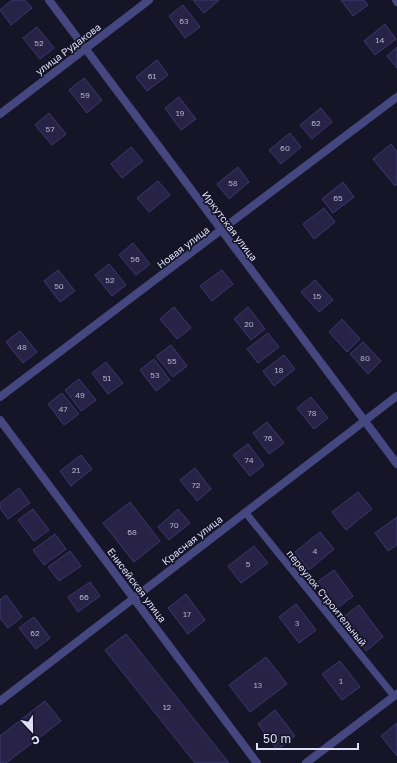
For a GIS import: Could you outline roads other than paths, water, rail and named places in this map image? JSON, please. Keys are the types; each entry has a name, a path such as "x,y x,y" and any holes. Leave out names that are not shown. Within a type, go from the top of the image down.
{"street":[{"name":"Иркутская улица","path":"49,0 397,464"},
{"name":"улица Рудакова","path":"0,114 149,0"},
{"name":"Новая улица","path":"0,397 397,97"},
{"name":"Красная улица","path":"0,701 397,396"},
{"name":"Енисейская улица","path":"0,420 257,763"},
{"path":"306,763 395,695"}],"lane":[{"name":"переулок Строительный","path":"245,512 395,695"}]}
